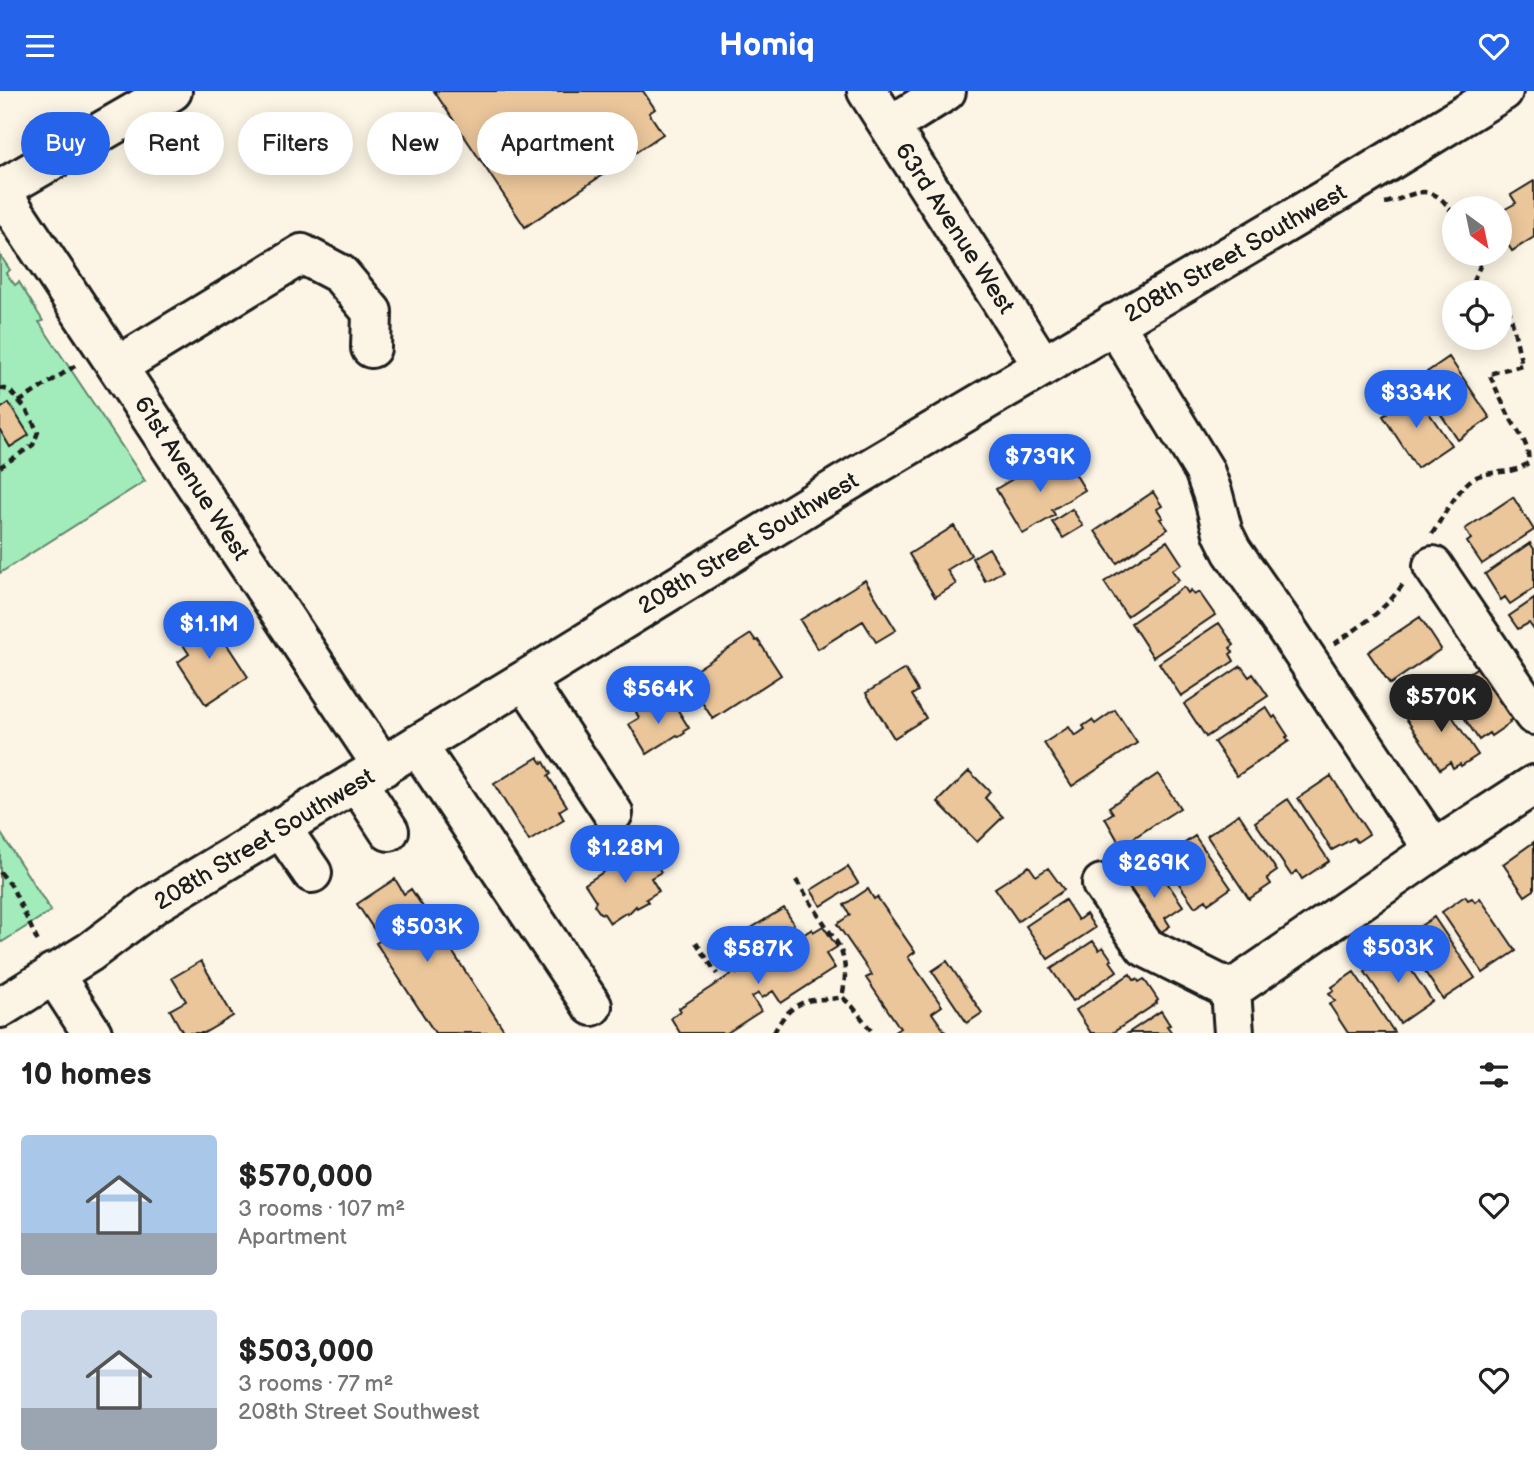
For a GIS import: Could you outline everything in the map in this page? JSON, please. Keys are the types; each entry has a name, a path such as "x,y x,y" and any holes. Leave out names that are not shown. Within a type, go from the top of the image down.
{"street":[{"path":"0,190 172,91"},
{"name":"63rd Avenue West","path":"867,91 1043,366"},
{"path":"890,126 946,91"},
{"name":"208th Street Southwest","path":"0,1007 90,952 154,904 842,485 1363,177 1503,91"},
{"name":"61st Avenue West","path":"0,190 118,366 370,774 389,831"},
{"path":"118,366 302,254 340,274 372,311 371,348"},
{"path":"1114,323 1204,470 1223,533 1232,551 1434,850"},
{"path":"1423,561 1534,715"},
{"path":"525,680 613,813"},
{"path":"417,745 592,1006"},
{"path":"1231,990 1434,850 1534,785"},
{"path":"281,828 312,873"},
{"path":"1102,884 1145,947 1231,990"},
{"path":"53,973 92,1033"},
{"path":"1231,990 1234,1033"}],"path":[{"path":"1375,198 1386,203 1415,193 1429,192 1442,199"},
{"path":"1330,646 1381,611 1397,593 1423,561 1460,492 1470,480 1490,473 1509,472 1528,463 1529,455 1523,439 1489,374 1522,365 1512,322"},
{"path":"19,402 78,363"},
{"path":"0,388 9,390 26,409 38,432 33,445 0,467"},
{"path":"0,872 12,885 53,973"},
{"path":"796,880 844,957 846,978 842,997"},
{"path":"696,942 717,975"},
{"path":"774,1033 784,1016 796,1006 810,1000 842,997"},
{"path":"842,997 873,1033"}],"green space":[{"path":"0,255 10,270 6,273 15,285 19,282 43,321 39,322 145,481 0,573"},
{"path":"0,832 51,911 2,942 0,940"}],"building":[{"path":"434,91 643,91 655,109 649,113 663,134 638,151 638,112 477,112 477,155 463,134 463,112 448,112"},
{"path":"490,175 602,175 525,227"},
{"path":"1534,181 1534,237 1512,251 1512,205 1516,203 1511,195"},
{"path":"1449,357 1490,418 1458,440 1420,383 1430,377 1427,372"},
{"path":"1416,394 1451,445 1417,468 1383,416 1404,399 1405,401"},
{"path":"9,403 29,435 10,447 0,430 0,409"},
{"path":"1065,457 1085,490 1052,510 1055,515 1023,534 996,489 1029,469 1033,476"},
{"path":"1153,492 1162,506 1157,509 1163,518 1160,519 1168,529 1117,563 1095,531"},
{"path":"1513,497 1534,530 1482,564 1467,542 1471,539 1465,529"},
{"path":"1072,509 1083,526 1063,538 1052,522"},
{"path":"954,526 971,555 947,570 956,584 935,597 909,554"},
{"path":"1167,541 1182,564 1172,570 1179,580 1127,616 1104,582"},
{"path":"1530,543 1534,549 1534,588 1510,604 1505,597 1501,600 1485,574"},
{"path":"989,548 1003,571 985,581 972,558"},
{"path":"865,580 896,630 876,642 863,621 818,649 800,620"},
{"path":"1184,587 1188,593 1191,590 1194,595 1199,592 1215,615 1153,657 1131,623"},
{"path":"1534,599 1534,630 1529,623 1518,629 1509,616"},
{"path":"202,616 219,638 222,637 248,677 206,705 178,662 189,654 176,634"},
{"path":"1420,617 1441,649 1390,684 1368,652"},
{"path":"1219,623 1234,645 1230,648 1233,652 1230,654 1234,661 1181,696 1159,663"},
{"path":"751,634 758,640 781,675 713,719 689,683 692,681 688,675"},
{"path":"1241,666 1249,677 1253,674 1268,696 1206,737 1184,704"},
{"path":"1478,667 1512,719 1491,736 1489,733 1479,740 1445,689"},
{"path":"905,669 918,691 912,695 926,718 894,738 866,693"},
{"path":"1438,695 1478,755 1461,766 1460,764 1453,768 1450,762 1440,769 1405,717"},
{"path":"671,699 689,728 679,737 677,735 647,754 629,724 639,718 636,712 647,705 650,711"},
{"path":"1266,707 1273,718 1275,716 1289,741 1237,776 1214,742"},
{"path":"1115,710 1137,743 1072,786 1044,743 1069,727 1075,736 1092,720 1095,724"},
{"path":"538,757 544,762 551,774 548,776 567,806 559,811 564,820 529,841 494,784"},
{"path":"969,771 990,792 985,798 1003,817 977,842 938,802"},
{"path":"1158,774 1180,808 1121,846 1105,818 1113,813 1109,807"},
{"path":"1331,776 1369,834 1357,842 1354,838 1332,850 1298,798"},
{"path":"1288,799 1329,861 1302,879 1297,871 1291,875 1255,822"},
{"path":"1239,814 1277,871 1267,878 1271,884 1249,899 1207,836"},
{"path":"1195,836 1231,888 1208,904 1206,900 1195,907 1162,859"},
{"path":"1534,842 1534,890 1525,896 1503,864"},
{"path":"646,848 661,872 651,878 659,891 646,899 648,902 637,908 636,906 628,914 627,912 610,923 594,905 596,901 585,884 634,852 635,854"},
{"path":"1029,866 1036,876 1048,868 1064,890 1018,921 995,888"},
{"path":"1156,866 1183,906 1165,918 1170,926 1155,936 1123,888"},
{"path":"848,867 858,883 821,906 811,890"},
{"path":"395,879 404,894 411,889 506,1033 435,1033 376,943 381,940 357,904"},
{"path":"868,889 874,899 877,897 915,952 908,957 942,1006 932,1013 946,1033 893,1033 900,1028 866,978 872,975 837,924 850,915 844,905"},
{"path":"1465,896 1475,902 1480,898 1516,951 1483,973 1442,912"},
{"path":"1065,900 1078,920 1086,914 1095,928 1048,959 1026,926"},
{"path":"784,908 794,924 730,963 720,947"},
{"path":"1434,917 1475,978 1443,999 1405,942 1415,935 1413,931"},
{"path":"823,926 837,947 826,954 835,968 781,1003 773,991 762,998 759,993 752,997 761,1011 727,1033 680,1033 671,1018 681,1011 679,1008 736,971 737,974 749,966 753,972 758,968 757,965 812,929 813,932"},
{"path":"1093,941 1099,950 1103,947 1117,971 1073,1001 1051,969"},
{"path":"1395,946 1432,1001 1400,1023 1365,972 1376,964 1373,961"},
{"path":"201,961 233,1016 204,1033 183,1033 170,1010 186,1001 172,978"},
{"path":"947,961 982,1013 967,1023 932,971"},
{"path":"1354,972 1393,1033 1348,1033 1329,1004 1335,1001 1329,993 1334,990 1332,987"},
{"path":"1130,974 1139,982 1144,979 1158,1000 1157,1003 1112,1033 1091,1033 1076,1010"},
{"path":"1161,1011 1172,1033 1128,1033"}]}
